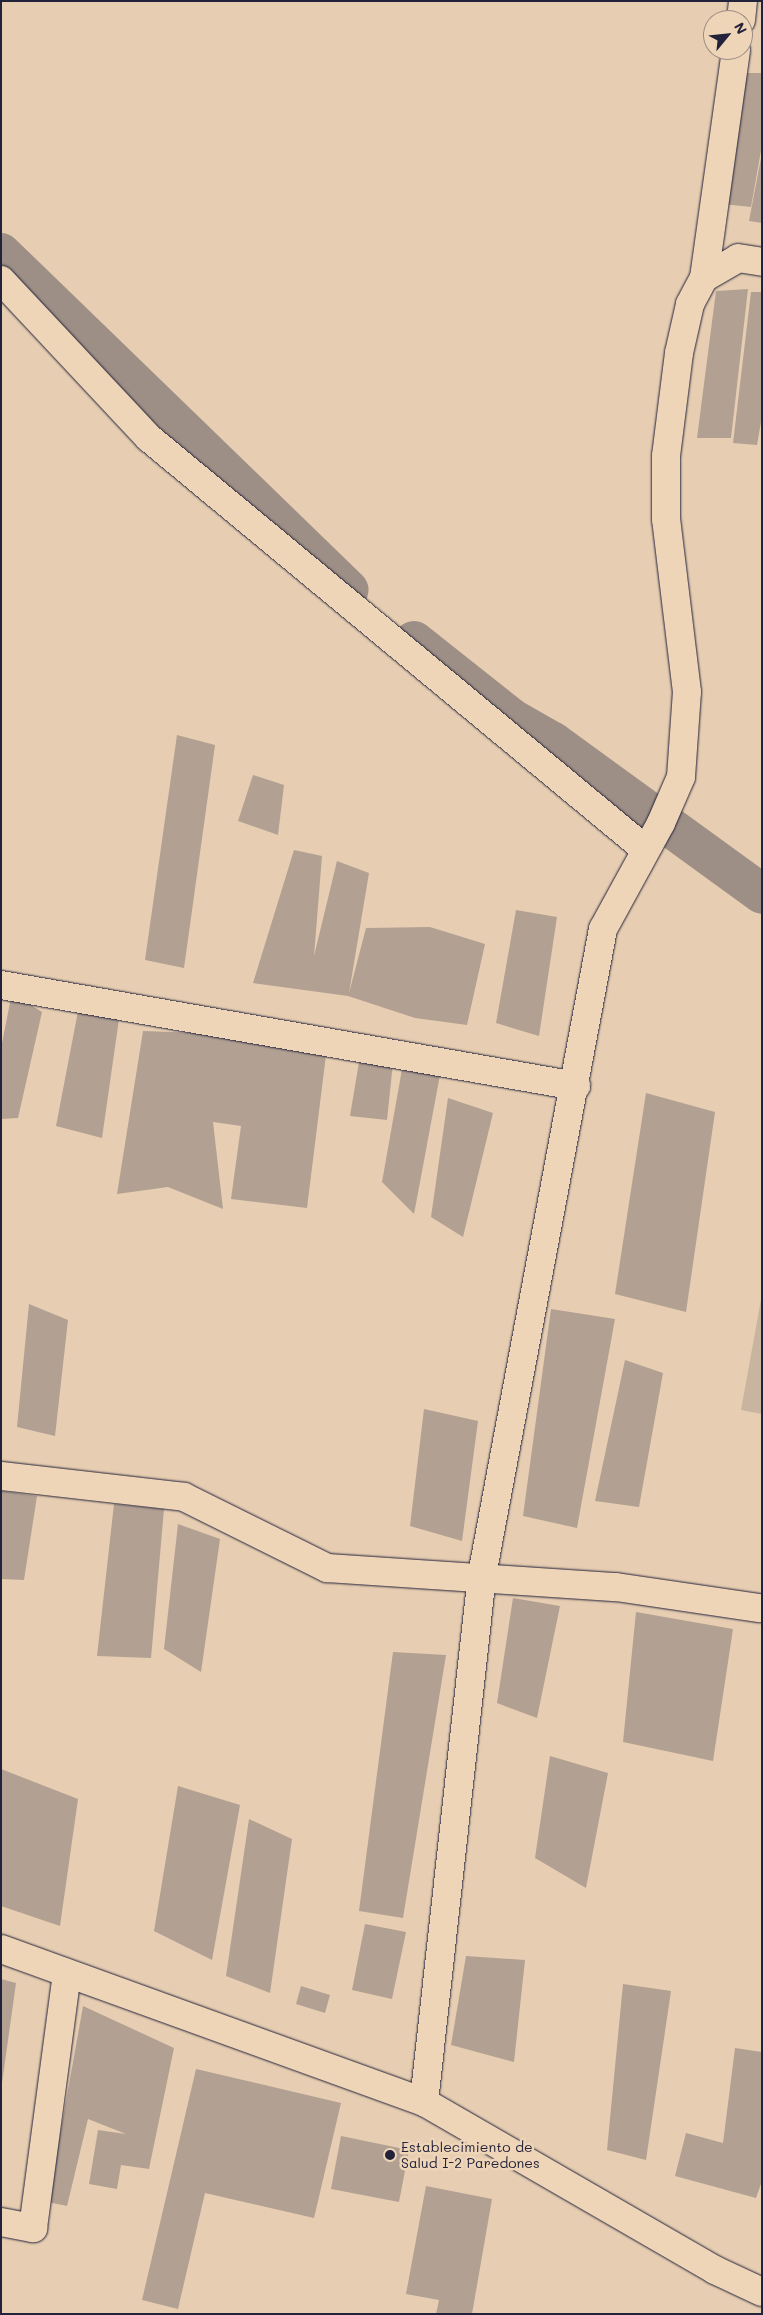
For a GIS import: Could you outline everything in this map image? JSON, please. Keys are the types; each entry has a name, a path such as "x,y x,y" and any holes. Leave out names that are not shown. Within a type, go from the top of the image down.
{"street":[{"path":"424,2102 482,1575 576,1086 603,929 661,823 681,777 687,692 666,519 666,456 681,345 690,304 704,278 735,60"},
{"path":"704,278 738,258 762,262"},
{"path":"1,280 149,438 645,850"},
{"path":"1,985 576,1086"},
{"path":"1,1476 184,1497 327,1568 482,1575 616,1587 759,1608"},
{"path":"1,1949 424,2102 716,2270 762,2292"},
{"path":"1,2222 34,2228 67,1973"}],"shaded area":[{"path":"762,1294 762,1414 741,1410"}],"building":[{"path":"747,73 762,73 762,145 751,207 723,204"},
{"path":"762,158 762,223 749,221"},
{"path":"748,289 731,438 697,438 716,291"},
{"path":"751,292 762,292 762,416 757,445 733,443"},
{"path":"177,735 215,745 184,968 145,960"},
{"path":"253,775 284,785 278,835 238,821"},
{"path":"294,850 322,856 314,956 337,861 369,873 349,993 366,928 430,927 485,944 467,1025 415,1018 348,996 253,983"},
{"path":"516,910 557,917 539,1036 496,1023"},
{"path":"12,993 42,1012 18,1118 1,1119 1,1048"},
{"path":"79,1006 119,1019 102,1138 56,1126"},
{"path":"143,1031 226,1034 326,1055 307,1208 231,1199 241,1126 213,1122 223,1209 168,1187 117,1194"},
{"path":"360,1056 393,1063 387,1120 350,1116"},
{"path":"404,1058 440,1075 414,1214 382,1182"},
{"path":"646,1093 715,1112 686,1312 615,1294"},
{"path":"448,1098 493,1113 463,1237 431,1217"},
{"path":"29,1304 68,1320 55,1436 17,1427"},
{"path":"551,1309 615,1319 577,1528 523,1516"},
{"path":"625,1360 663,1373 639,1507 595,1501"},
{"path":"424,1409 478,1421 462,1541 410,1526"},
{"path":"2,1491 37,1496 24,1580 1,1579"},
{"path":"114,1504 164,1509 151,1658 97,1656"},
{"path":"178,1524 220,1539 201,1672 164,1649"},
{"path":"513,1598 560,1606 537,1718 497,1703"},
{"path":"636,1612 733,1629 713,1761 623,1742"},
{"path":"393,1652 446,1655 403,1918 359,1911"},
{"path":"550,1756 608,1773 586,1888 535,1858"},
{"path":"1,1769 78,1799 60,1926 1,1906"},
{"path":"178,1786 240,1805 212,1960 154,1931"},
{"path":"249,1819 292,1839 270,1993 226,1976"},
{"path":"365,1924 406,1932 392,1999 352,1990"},
{"path":"466,1956 525,1960 514,2062 451,2045"},
{"path":"1,1979 16,1983 2,2083 1,2083"},
{"path":"623,1984 671,1991 646,2160 607,2150"},
{"path":"301,1986 330,1995 325,2013 296,2004"},
{"path":"83,2006 174,2048 149,2169 121,2165 117,2189 89,2184 98,2130 126,2134 88,2119 67,2206 48,2202"},
{"path":"735,2048 762,2052 762,2181 756,2198 675,2176 686,2133 723,2143"},
{"path":"196,2069 341,2103 314,2218 205,2193 178,2309 142,2300"},
{"path":"341,2136 409,2150 399,2202 331,2189"},
{"path":"426,2186 492,2199 472,2314 436,2314 439,2300 406,2294"}],"waterway":[{"path":"1,253 349,590"},
{"path":"414,641 511,718 553,742 762,894"}],"place":[{"name":"Establecimiento de Salud I-2 Paredones","path":"390,2155"}]}
